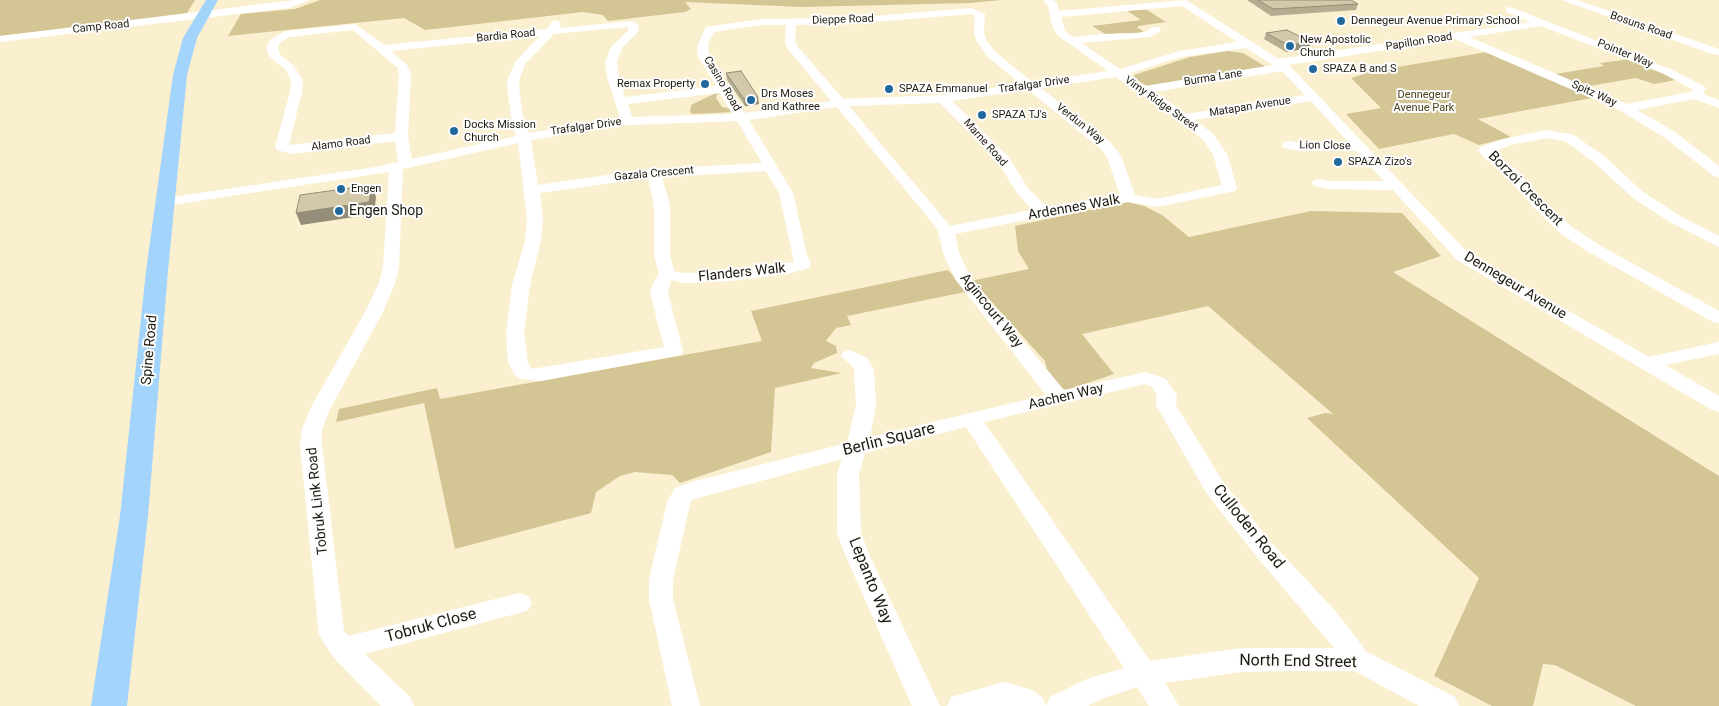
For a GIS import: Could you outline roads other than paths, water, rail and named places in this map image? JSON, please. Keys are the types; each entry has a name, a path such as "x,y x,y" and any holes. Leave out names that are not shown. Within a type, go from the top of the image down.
{"main road":[{"name":"Spine Road","path":"109,706 134,516 165,202 180,75 185,52 202,15 212,0"}],"street":[{"path":"202,15 289,5 305,0"},
{"path":"1129,0 1139,6"},
{"name":"Bosuns Road","path":"1567,0 1716,52"},
{"path":"1054,15 1181,1"},
{"name":"Dennegeur Avenue","path":"1181,1 1281,65 1315,97 1463,257 1719,405"},
{"name":"Vimy Ridge Street","path":"1050,2 1053,5 1054,15 1061,33 1184,118 1208,137 1220,154 1230,188"},
{"path":"1510,10 1542,23"},
{"name":"Dieppe Road","path":"715,27 754,22 860,20 972,11"},
{"name":"Verdun Way","path":"972,11 980,14 980,40 985,47 1106,146 1114,156 1129,198"},
{"name":"Camp Road","path":"0,39 202,15"},
{"name":"Agincourt Way","path":"791,22 790,41 793,48 937,218 946,231 951,253 963,279 1060,397"},
{"name":"Bardia Road","path":"382,49 553,27 629,23 634,26 633,32 617,47 611,62 613,77 621,101"},
{"name":"Papillon Road","path":"1281,65 1542,23"},
{"name":"Pointer Way","path":"1542,23 1690,82 1700,89 1694,95"},
{"name":"Tobruk Link Road","path":"282,148 296,92 297,80 290,68 275,56 272,47 274,42 286,34 355,27 404,70 401,166 391,267 387,283 374,312 320,409 312,428 311,445 332,635 342,649 400,706"},
{"path":"553,27 520,62 513,87 532,190 535,219 533,241 521,285 515,334 518,363 528,375 541,375 674,351 659,293 661,284 667,274 662,256 662,205 654,173"},
{"name":"Casino Road","path":"715,27 708,31 703,44 704,55 742,117"},
{"path":"1071,41 1101,37 1138,36 1150,34 1156,30"},
{"name":"Spitz Way","path":"1456,36 1625,108 1670,135 1719,173"},
{"name":"Trafalgar Drive","path":"892,101 1114,71 1145,65 1187,53 1248,44"},
{"name":"Burma Lane","path":"1142,90 1281,65"},
{"name":"Trafalgar Drive","path":"165,202 401,166 523,137 627,121 742,117 840,103 943,99 1029,83"},
{"path":"627,121 621,101 726,89"},
{"path":"1625,108 1694,95 1719,104"},
{"name":"Matapan Avenue","path":"1184,118 1315,97"},
{"name":"Marne Road","path":"943,99 994,149 1022,190 1043,213"},
{"path":"742,117 771,167"},
{"name":"Borzoi Crescent","path":"1719,242 1676,219 1638,195 1589,151 1569,138 1546,134 1508,142 1485,150 1513,174 1538,204 1566,230 1593,248 1719,318"},
{"name":"Alamo Road","path":"282,148 292,150 401,136"},
{"name":"Lion Close","path":"1289,145 1300,147 1361,147"},
{"name":"Gazala Crescent","path":"532,190 674,171 771,167"},
{"name":"Flanders Walk","path":"667,274 684,278 731,276 787,269 803,264 799,255 786,193 771,167"},
{"path":"1319,183 1327,186 1397,186"},
{"name":"Ardennes Walk","path":"946,231 1129,198 1157,203 1230,188"},
{"path":"1647,363 1719,348"},
{"name":"Lepanto Way","path":"850,356 860,362 864,370 866,386 865,413 848,474 850,532 856,552 926,706"},
{"name":"Aachen Way","path":"972,420 1060,397 1146,378 1159,383"},
{"name":"Culloden Road","path":"1159,383 1167,395 1166,405 1215,488 1261,546 1328,622 1358,660"},
{"path":"972,420 1165,706"},
{"name":"Berlin Square","path":"686,706 661,599 661,580 678,502 683,494 695,489 972,420"},
{"name":"Tobruk Close","path":"342,649 519,603"},
{"name":"North End Street","path":"1142,674 1242,660 1358,660 1445,706"},
{"path":"1060,706 1097,688 1142,674"},
{"path":"960,706 1004,694 1022,698 1032,706"}],"place":[{"name":"Dennegeur Avenue Primary School","path":"1341,21"},
{"name":"New Apostolic Church","path":"1290,46"},
{"name":"SPAZA B and S","path":"1313,69"},
{"name":"Remax Property","path":"705,84"},
{"name":"SPAZA Emmanuel","path":"889,89"},
{"name":"Drs Moses and Kathree","path":"751,100"},
{"name":"SPAZA TJ's","path":"982,115"},
{"name":"Docks Mission Church","path":"454,131"},
{"name":"SPAZA Zizo's","path":"1338,162"},
{"name":"Engen","path":"341,189"},
{"name":"Engen Shop","path":"339,211"}],"park label":[{"name":"Dennegeur Avenue Park","path":"1424,101"}]}
